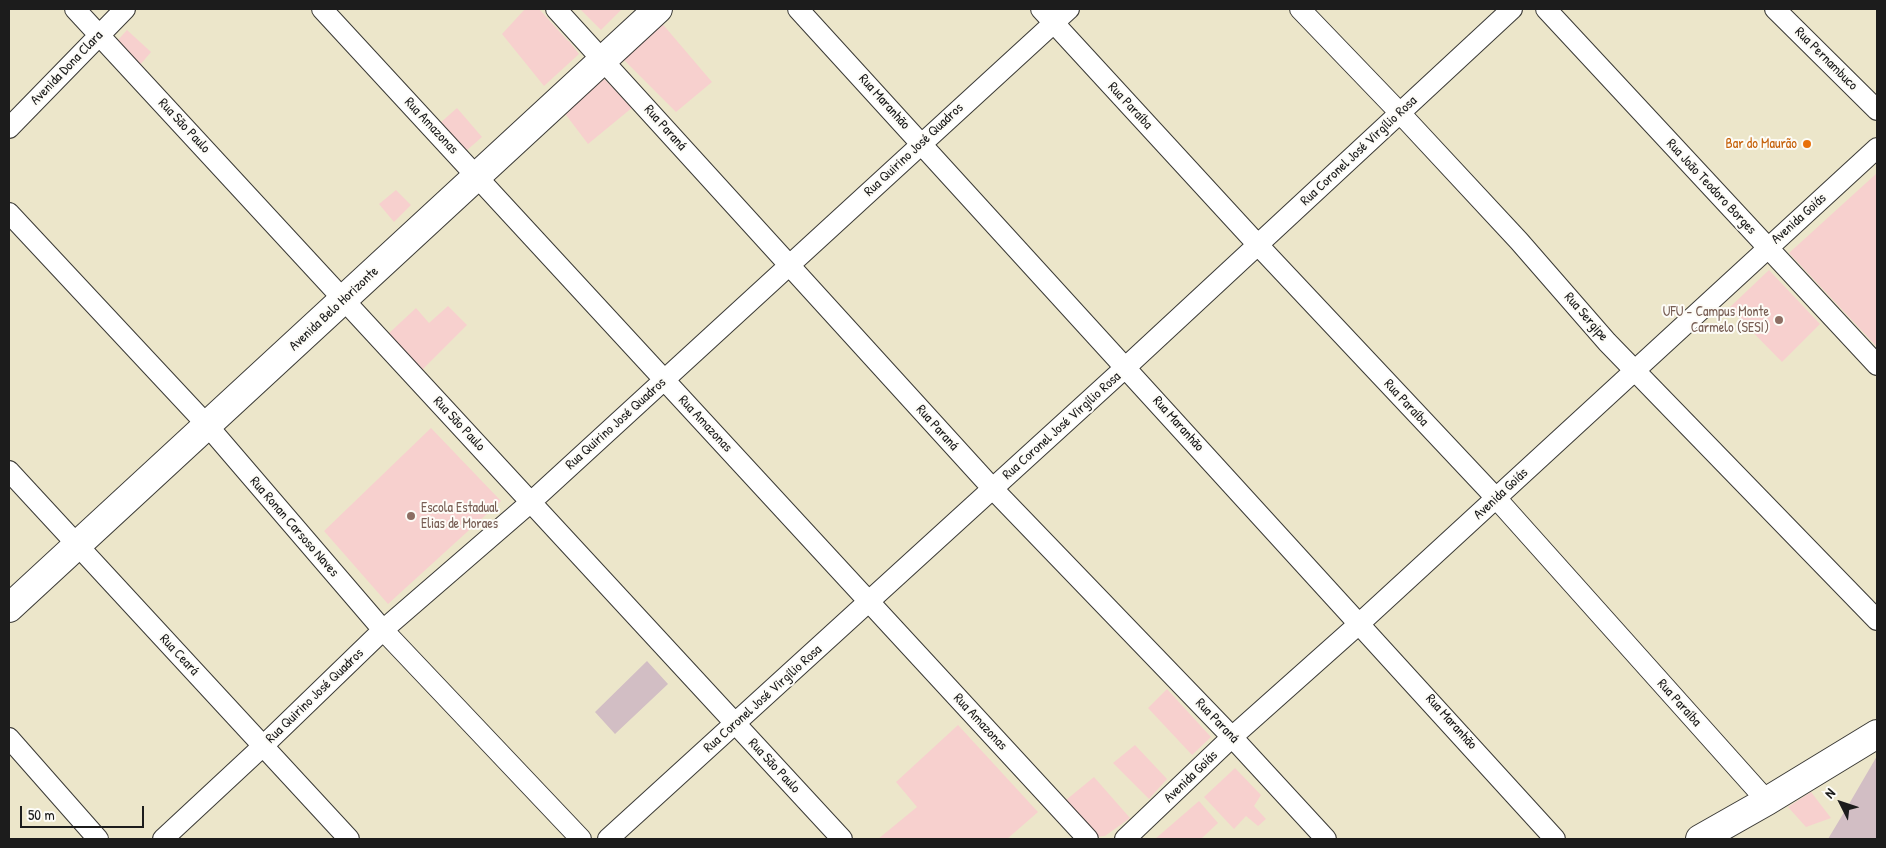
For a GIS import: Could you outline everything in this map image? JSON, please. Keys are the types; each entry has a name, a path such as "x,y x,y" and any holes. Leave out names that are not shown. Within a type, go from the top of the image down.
{"street":[{"name":"Rua São Paulo","path":"75,9 842,839"},
{"name":"Avenida Dona Clara","path":"9,128 125,9"},
{"name":"Rua Amazonas","path":"322,9 1088,839"},
{"name":"Rua Paraná","path":"556,9 993,489 1232,737 1326,839"},
{"name":"Avenida Belo Horizonte","path":"9,608 658,9"},
{"name":"Rua Maranhão","path":"798,9 1556,839"},
{"name":"Rua Quirino José Quadros","path":"163,839 383,630 531,502 922,144 1047,16 1069,9"},
{"name":"Rua Sergipe","path":"1300,9 1520,241 1607,342 1877,620"},
{"name":"Rua Coronel José Virgílio Rosa","path":"608,839 1126,367 1512,9"},
{"name":"Rua João Teodoro Borges","path":"1546,9 1877,365"},
{"name":"Rua Pernambuco","path":"1775,9 1877,110"},
{"name":"Rua Paraíba","path":"1047,16 1258,245 1496,498 1767,801"},
{"name":"Avenida Goiás","path":"1125,839 1232,737 1360,623 1877,148"},
{"name":"Rua Ronan Carsoso Naves","path":"9,213 207,425 383,630 581,839"},
{"name":"Rua Ceará","path":"9,471 349,839"},
{"path":"1700,839 1767,801 1877,734"},
{"path":"9,738 98,839"}],"shaded area":[{"path":"525,9 539,9 579,54 544,86 502,34"},
{"path":"580,9 622,9 601,30"},
{"path":"660,21 712,82 676,112 621,57"},
{"path":"127,30 151,52 140,65 118,40"},
{"path":"601,76 633,107 588,144 563,111"},
{"path":"457,108 482,137 466,151 440,123"},
{"path":"1877,173 1877,347 1789,253"},
{"path":"396,190 411,205 394,222 379,204"},
{"name":"UFU - Campus Monte Carmelo (SESI)","path":"1769,270 1820,324 1782,362 1729,308"},
{"path":"448,306 467,325 421,371 387,335 416,308 429,323"},
{"name":"Escola Estadual Elias de Moraes","path":"431,428 501,501 388,604 324,531"},
{"path":"647,661 668,684 615,734 595,712"},
{"path":"1167,689 1211,737 1192,755 1148,708"},
{"path":"958,725 1038,812 1007,839 878,839 917,807 896,782"},
{"path":"1135,745 1167,779 1149,799 1113,763"},
{"path":"1877,756 1877,839 1828,839 1849,804"},
{"path":"1235,768 1261,795 1254,806 1266,819 1258,826 1246,816 1234,829 1204,797"},
{"path":"1094,777 1130,818 1105,836 1097,837 1066,800"},
{"path":"1811,792 1831,818 1806,827 1788,807"},
{"path":"1199,801 1218,823 1203,839 1155,839"}],"place":[{"name":"Bar do Maurão","path":"1807,144"},
{"name":"UFU - Campus Monte Carmelo (SESI)","path":"1779,320"},
{"name":"Escola Estadual Elias de Moraes","path":"411,516"}]}
